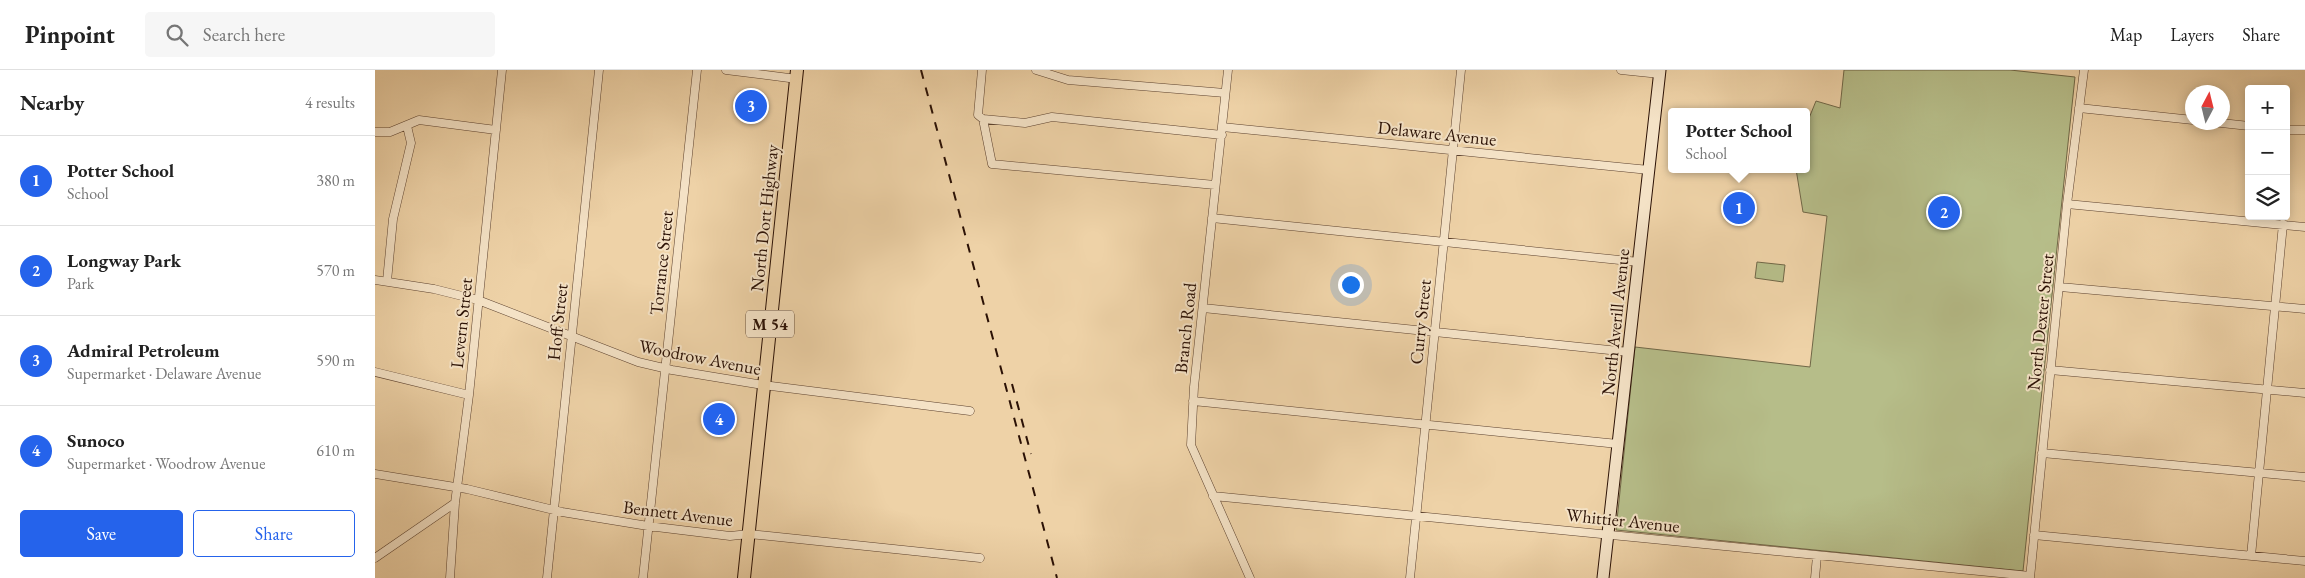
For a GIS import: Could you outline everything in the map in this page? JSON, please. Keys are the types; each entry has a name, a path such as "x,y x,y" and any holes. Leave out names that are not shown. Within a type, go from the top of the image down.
{"main road":[{"name":"North Dort Highway","path":"744,578 797,74"}],"street":[{"name":"Levern Street","path":"450,578 455,503 469,395 502,70"},
{"name":"Hoff Street","path":"547,578 570,336 599,70"},
{"name":"Torrance Street","path":"643,578 697,70"},
{"path":"726,70 797,74"},
{"path":"982,70 978,115 983,118 991,164 1215,185"},
{"path":"1036,70 1068,80 1225,93"},
{"name":"Branch Road","path":"1228,70 1193,401 1191,445 1250,578"},
{"name":"Curry Street","path":"1410,578 1461,70"},
{"path":"1621,70 1660,72"},
{"name":"North Dexter Street","path":"2030,577 2067,204 2083,70"},
{"name":"North Averill Avenue","path":"1603,578 1660,72"},
{"path":"2079,108 2185,119"},
{"name":"Delaware Avenue","path":"983,118 1025,123 1052,117 1452,150 1649,170"},
{"path":"375,132 390,132 419,120 495,130"},
{"path":"2230,124 2245,126"},
{"path":"387,281 393,219 411,143 407,126"},
{"path":"2067,204 2305,227"},
{"path":"1212,218 1639,262"},
{"path":"2251,556 2283,224"},
{"name":"Woodrow Avenue","path":"375,280 478,300 638,362 665,368 763,385 970,411"},
{"path":"2060,286 2305,310"},
{"path":"1203,308 1629,352"},
{"path":"2051,370 2305,393"},
{"path":"375,372 469,395"},
{"path":"1193,401 1619,444"},
{"path":"2042,453 2305,478"},
{"name":"Bennett Avenue","path":"375,474 458,487 554,511 648,526 730,536 749,534 980,558"},
{"name":"Whittier Avenue","path":"1213,496 2030,577"},
{"path":"375,558 455,503"},
{"path":"2034,535 2305,561"},
{"path":"1815,578 1817,556"}],"green space":[{"path":"1844,70 2010,70 2075,77 2023,571 1616,530 1635,347 1810,367 1827,216 1803,212 1797,173 1810,173 1810,116 1816,101 1840,108"},
{"path":"1757,262 1785,265 1783,282 1755,278"}],"railway":[{"path":"921,70 1057,578"},
{"path":"1012,384 1031,454"}],"place":[{"name":"Admiral Petroleum","path":"751,106"},
{"name":"Potter School","path":"1739,208"},
{"name":"Longway Park","path":"1944,212"},
{"name":"Sunoco","path":"719,419"}]}
